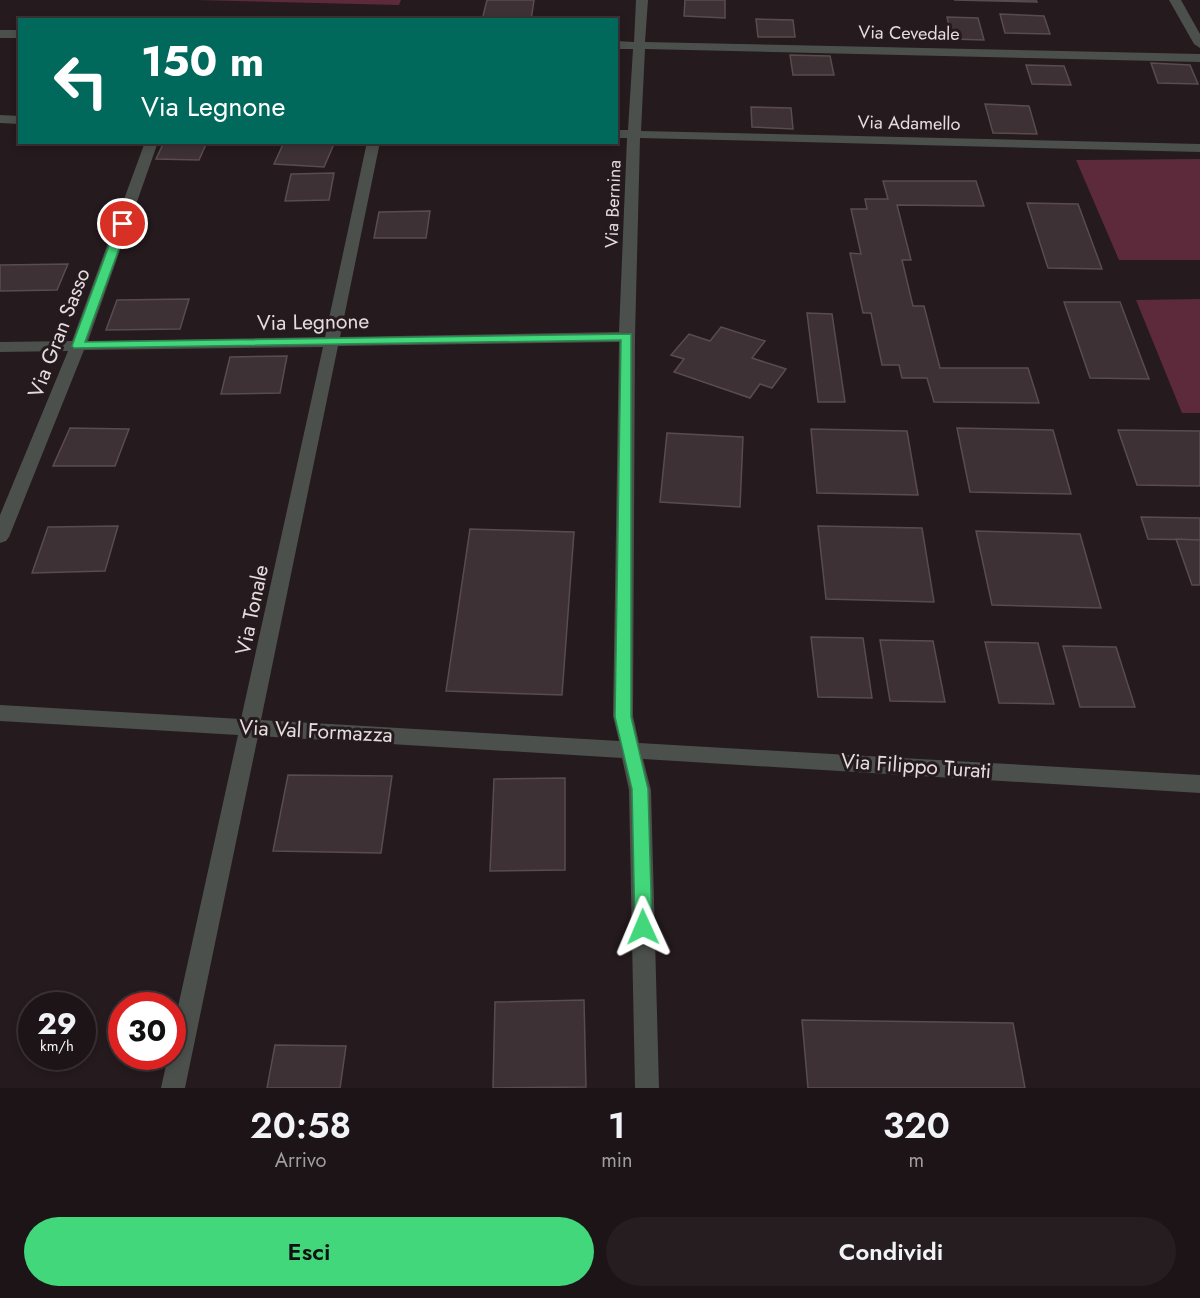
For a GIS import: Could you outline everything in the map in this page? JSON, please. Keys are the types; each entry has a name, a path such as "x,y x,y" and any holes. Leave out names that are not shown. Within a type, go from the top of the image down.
{"street":[{"name":"Via Bernina","path":"642,0 634,134 627,337 623,717 640,789 647,1088"},
{"path":"1175,0 1200,44"},
{"path":"0,34 18,34"},
{"name":"Via Cevedale","path":"618,45 1200,58"},
{"path":"0,119 18,120"},
{"name":"Via Adamello","path":"618,134 1200,148"},
{"name":"Via Gran Sasso","path":"0,537 78,346 151,144"},
{"name":"Via Tonale","path":"173,1088 375,144"},
{"name":"Via Legnone","path":"0,347 627,337"},
{"name":"Via Val Formazza","path":"0,713 632,749"},
{"name":"Via Filippo Turati","path":"632,749 1200,784"}],"shaded area":[{"path":"194,0 401,0 399,5"},
{"path":"1200,159 1200,260 1119,260 1076,160"},
{"path":"1200,299 1200,413 1182,413 1136,300"}],"building":[{"path":"487,0 534,0 531,18 482,18"},
{"path":"685,0 725,0 725,18 684,16"},
{"path":"954,0 1036,0 1037,2"},
{"path":"1000,14 1044,16 1050,34 1005,33"},
{"path":"947,17 978,18 984,40 952,39"},
{"path":"756,19 793,20 795,37 758,37"},
{"path":"790,55 830,56 834,75 793,75"},
{"path":"1151,63 1190,65 1198,84 1158,83"},
{"path":"1026,65 1064,66 1071,85 1032,84"},
{"path":"985,104 1029,106 1037,134 993,133"},
{"path":"751,107 791,108 793,129 752,127"},
{"path":"163,144 206,144 199,160 156,159"},
{"path":"283,144 334,144 324,167 274,164"},
{"path":"334,173 329,200 285,201 291,174"},
{"path":"883,181 976,181 984,206 897,205 911,260 902,260 913,306 924,306 940,368 1028,368 1039,403 934,402 927,378 902,378 899,365 882,365 871,313 863,313 850,253 861,254 851,209 867,209 865,199 888,199"},
{"path":"1027,203 1078,204 1102,269 1048,268"},
{"path":"430,211 426,238 374,238 379,212"},
{"path":"68,264 57,290 0,291 0,265"},
{"path":"189,299 180,329 106,330 117,300"},
{"path":"1064,302 1120,302 1149,379 1090,378"},
{"path":"807,313 832,314 845,402 818,402"},
{"path":"721,327 765,341 752,358 786,369 772,388 760,384 750,398 674,372 684,359 671,355 689,334 710,341"},
{"path":"287,356 280,393 221,394 230,357"},
{"path":"70,428 129,429 115,466 53,466"},
{"path":"957,428 1053,430 1071,494 970,492"},
{"path":"811,429 907,431 918,495 817,493"},
{"path":"1118,430 1200,431 1200,486 1137,485"},
{"path":"667,433 743,437 740,507 660,502"},
{"path":"1141,517 1200,518 1200,540 1148,539"},
{"path":"118,526 105,571 32,573 48,527"},
{"path":"818,526 922,528 934,602 826,599"},
{"path":"470,529 574,532 562,695 446,691"},
{"path":"976,531 1080,534 1101,608 992,605"},
{"path":"1176,539 1200,540 1200,585 1192,585"},
{"path":"811,637 863,638 872,698 818,697"},
{"path":"880,640 933,641 945,702 890,701"},
{"path":"985,642 1038,643 1054,704 999,703"},
{"path":"1063,646 1116,647 1135,707 1080,707"},
{"path":"288,775 392,776 381,853 273,851"},
{"path":"565,778 565,870 490,871 494,779"},
{"path":"584,1000 586,1087 493,1088 495,1002"},
{"path":"802,1020 1013,1023 1025,1088 808,1088"},
{"path":"275,1045 346,1046 340,1088 267,1088"}],"route":[{"path":"123,224 78,346 627,337 623,717 640,789 643,927"}]}
